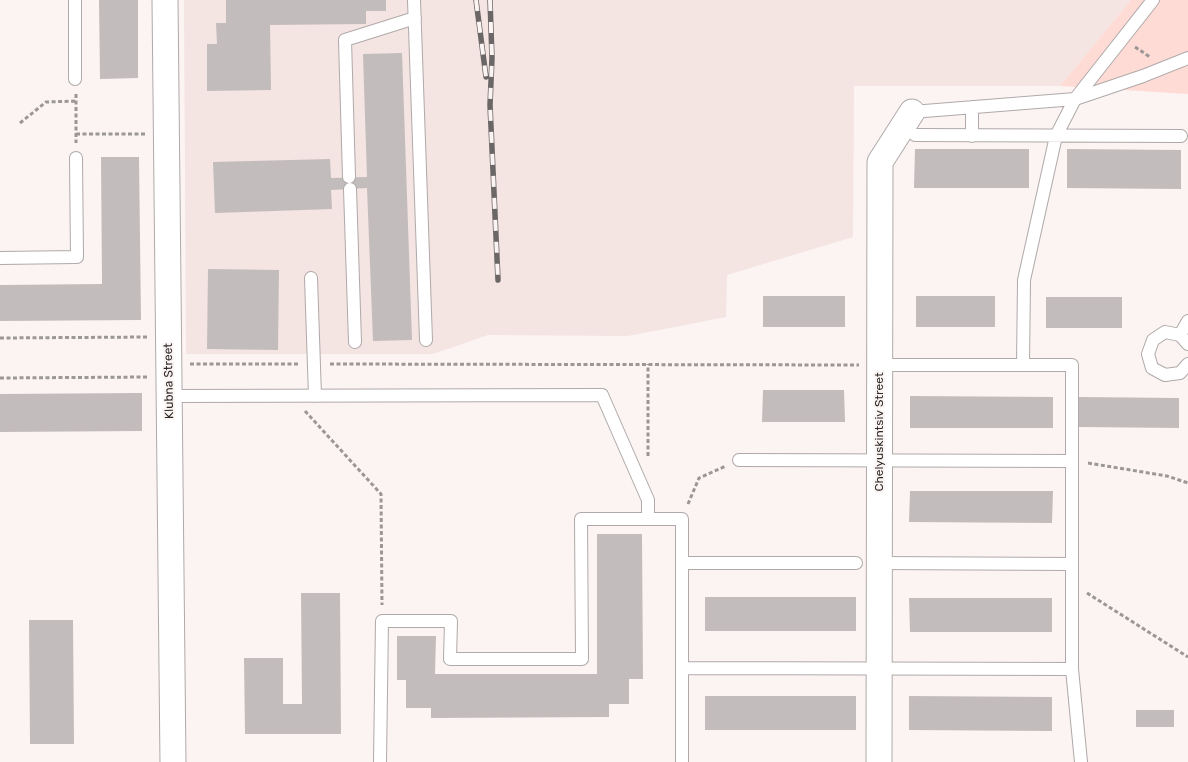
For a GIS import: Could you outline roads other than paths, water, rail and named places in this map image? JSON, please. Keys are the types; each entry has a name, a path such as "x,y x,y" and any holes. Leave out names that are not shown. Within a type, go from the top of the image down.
{"street":[{"name":"Klubna Street","path":"165,0 173,762"},
{"name":"Chelyuskintsiv Street","path":"879,762 879,668 868,564 880,460 880,162 914,124"}],"lane":[{"path":"75,0 76,79"},
{"path":"414,0 426,340"},
{"path":"1023,365 1024,280 1056,136 1075,99 1153,0"},
{"path":"355,342 345,40 415,18"},
{"path":"914,124 972,107 1075,99 1188,58"},
{"path":"972,107 972,136"},
{"path":"914,124 972,136 1180,136"},
{"path":"0,258 78,257 76,158"},
{"path":"311,278 315,396"},
{"path":"1188,321 1184,339 1165,332 1158,335 1149,346 1149,361 1152,368 1166,375 1180,373 1188,364"},
{"path":"880,365 1072,366 1072,669 1081,762"},
{"path":"169,379 292,396 602,395 648,500 648,519"},
{"path":"739,460 1072,461"},
{"path":"380,762 382,621 451,621 450,659 582,659 582,519 682,519 682,762"},
{"path":"682,563 1072,564"},
{"path":"682,668 1072,669"}],"railway":[{"path":"476,0 486,77"},
{"path":"490,0 492,58 490,105 498,280"}]}
